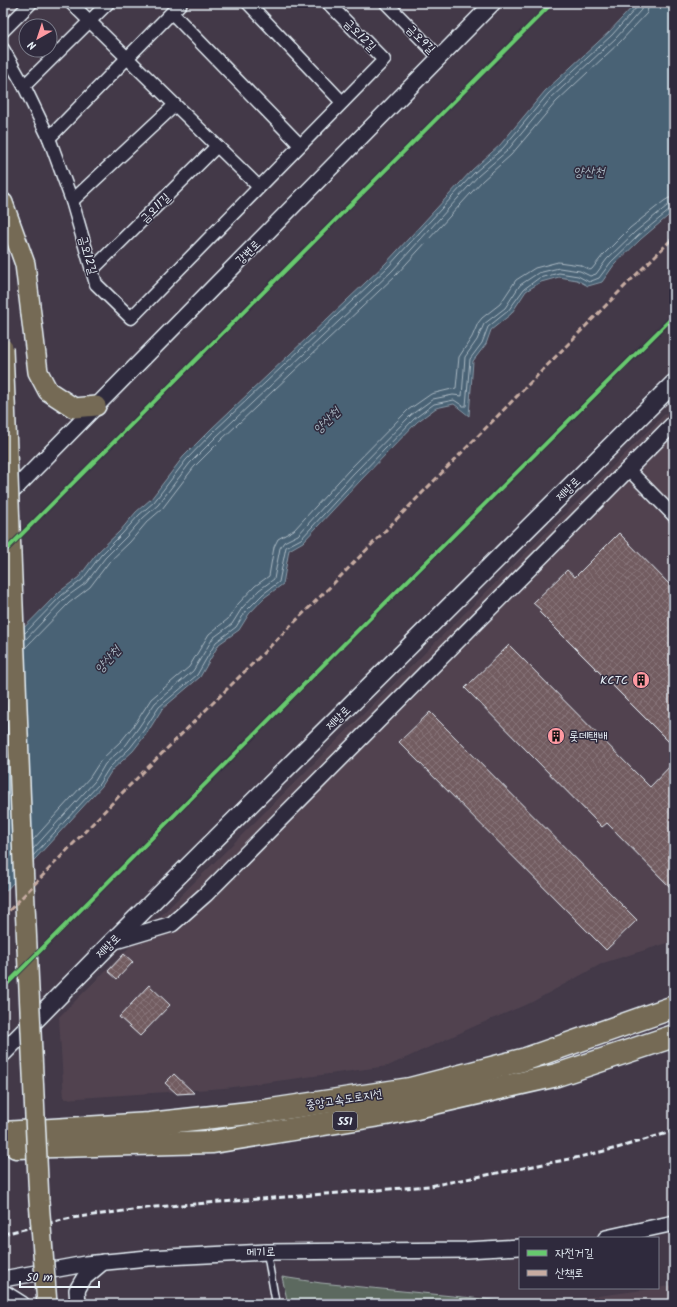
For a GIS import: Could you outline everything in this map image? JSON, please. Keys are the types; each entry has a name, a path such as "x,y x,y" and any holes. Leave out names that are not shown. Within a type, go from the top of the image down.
{"highway":[{"name":"중앙고속도로지선","path":"6,1140 250,1113 410,1090 526,1059 674,1007"},
{"name":"중앙고속도로지선","path":"6,1140 213,1142 378,1115 557,1076 674,1036"}],"main road":[{"path":"3,203 24,264 38,372 48,391 74,408 96,406"},
{"path":"3,348 39,1201 47,1304"},
{"name":"제방로","path":"3,1053 112,942 674,383"}],"street":[{"path":"3,31 31,3"},
{"path":"71,3 259,187"},
{"path":"24,86 108,3"},
{"path":"49,138 181,3"},
{"path":"248,3 342,102"},
{"name":"금오12길","path":"3,49 24,86 49,138 72,201 96,284 131,318 384,60 328,3"},
{"name":"금오9길","path":"386,3 440,58"},
{"name":"강변로","path":"3,500 494,3"},
{"path":"172,12 300,146"},
{"path":"72,201 175,105"},
{"name":"금오11길","path":"92,270 217,146"},
{"path":"112,942 172,924 206,894 674,423"},
{"path":"628,469 674,516"},
{"path":"611,1237 674,1223"},
{"name":"메기로","path":"3,1279 85,1264 148,1258 267,1252 443,1250 519,1247"},
{"path":"78,1304 77,1290 84,1278 103,1262"},
{"path":"3,1292 22,1304"}],"lane":[{"path":"267,1252 276,1304"}],"shaded area":[{"path":"674,405 674,941 603,963 532,1002 475,1026 388,1066 225,1088 64,1099 59,1017"},
{"path":"674,1285 674,1304 540,1304 659,1289"}],"green space":[{"path":"282,1277 321,1283 533,1304 288,1304"}],"water":[{"name":"양산천","path":"636,3 674,3 674,211 641,239 614,265 602,282 588,286 577,280 559,277 541,282 526,291 511,314 491,330 486,344 473,361 469,416 454,404 436,408 417,422 303,542 289,550 283,584 265,597 249,614 239,630 219,644 200,677 162,709 147,733 133,751 112,770 102,786 3,894 3,649 59,592 79,577 98,552 120,531 136,512 151,499 183,457 385,264 472,170 500,145 545,91 609,32"}],"building":[{"name":"KCTC","path":"619,533 674,589 674,747 539,612 541,610 533,603 567,570 575,577"},
{"name":"롯데택배","path":"509,645 650,787 674,762 674,891 607,823 602,827 465,688"},
{"path":"430,712 637,920 606,950 399,742"},
{"path":"124,954 133,962 117,979 108,971"},
{"path":"149,985 170,1005 140,1036 119,1017"},
{"path":"174,1074 194,1093 177,1094 165,1083"}],"railway":[{"path":"3,1234 71,1218 155,1207 430,1186 575,1158 617,1148 674,1131"}],"marked path":[{"path":"3,917 119,796 333,584 674,237"}],"cycle path":[{"path":"3,553 552,3"},
{"path":"3,988 346,642 674,316"}],"place":[{"name":"KCTC","path":"641,680"},
{"name":"롯데택배","path":"556,736"}]}
